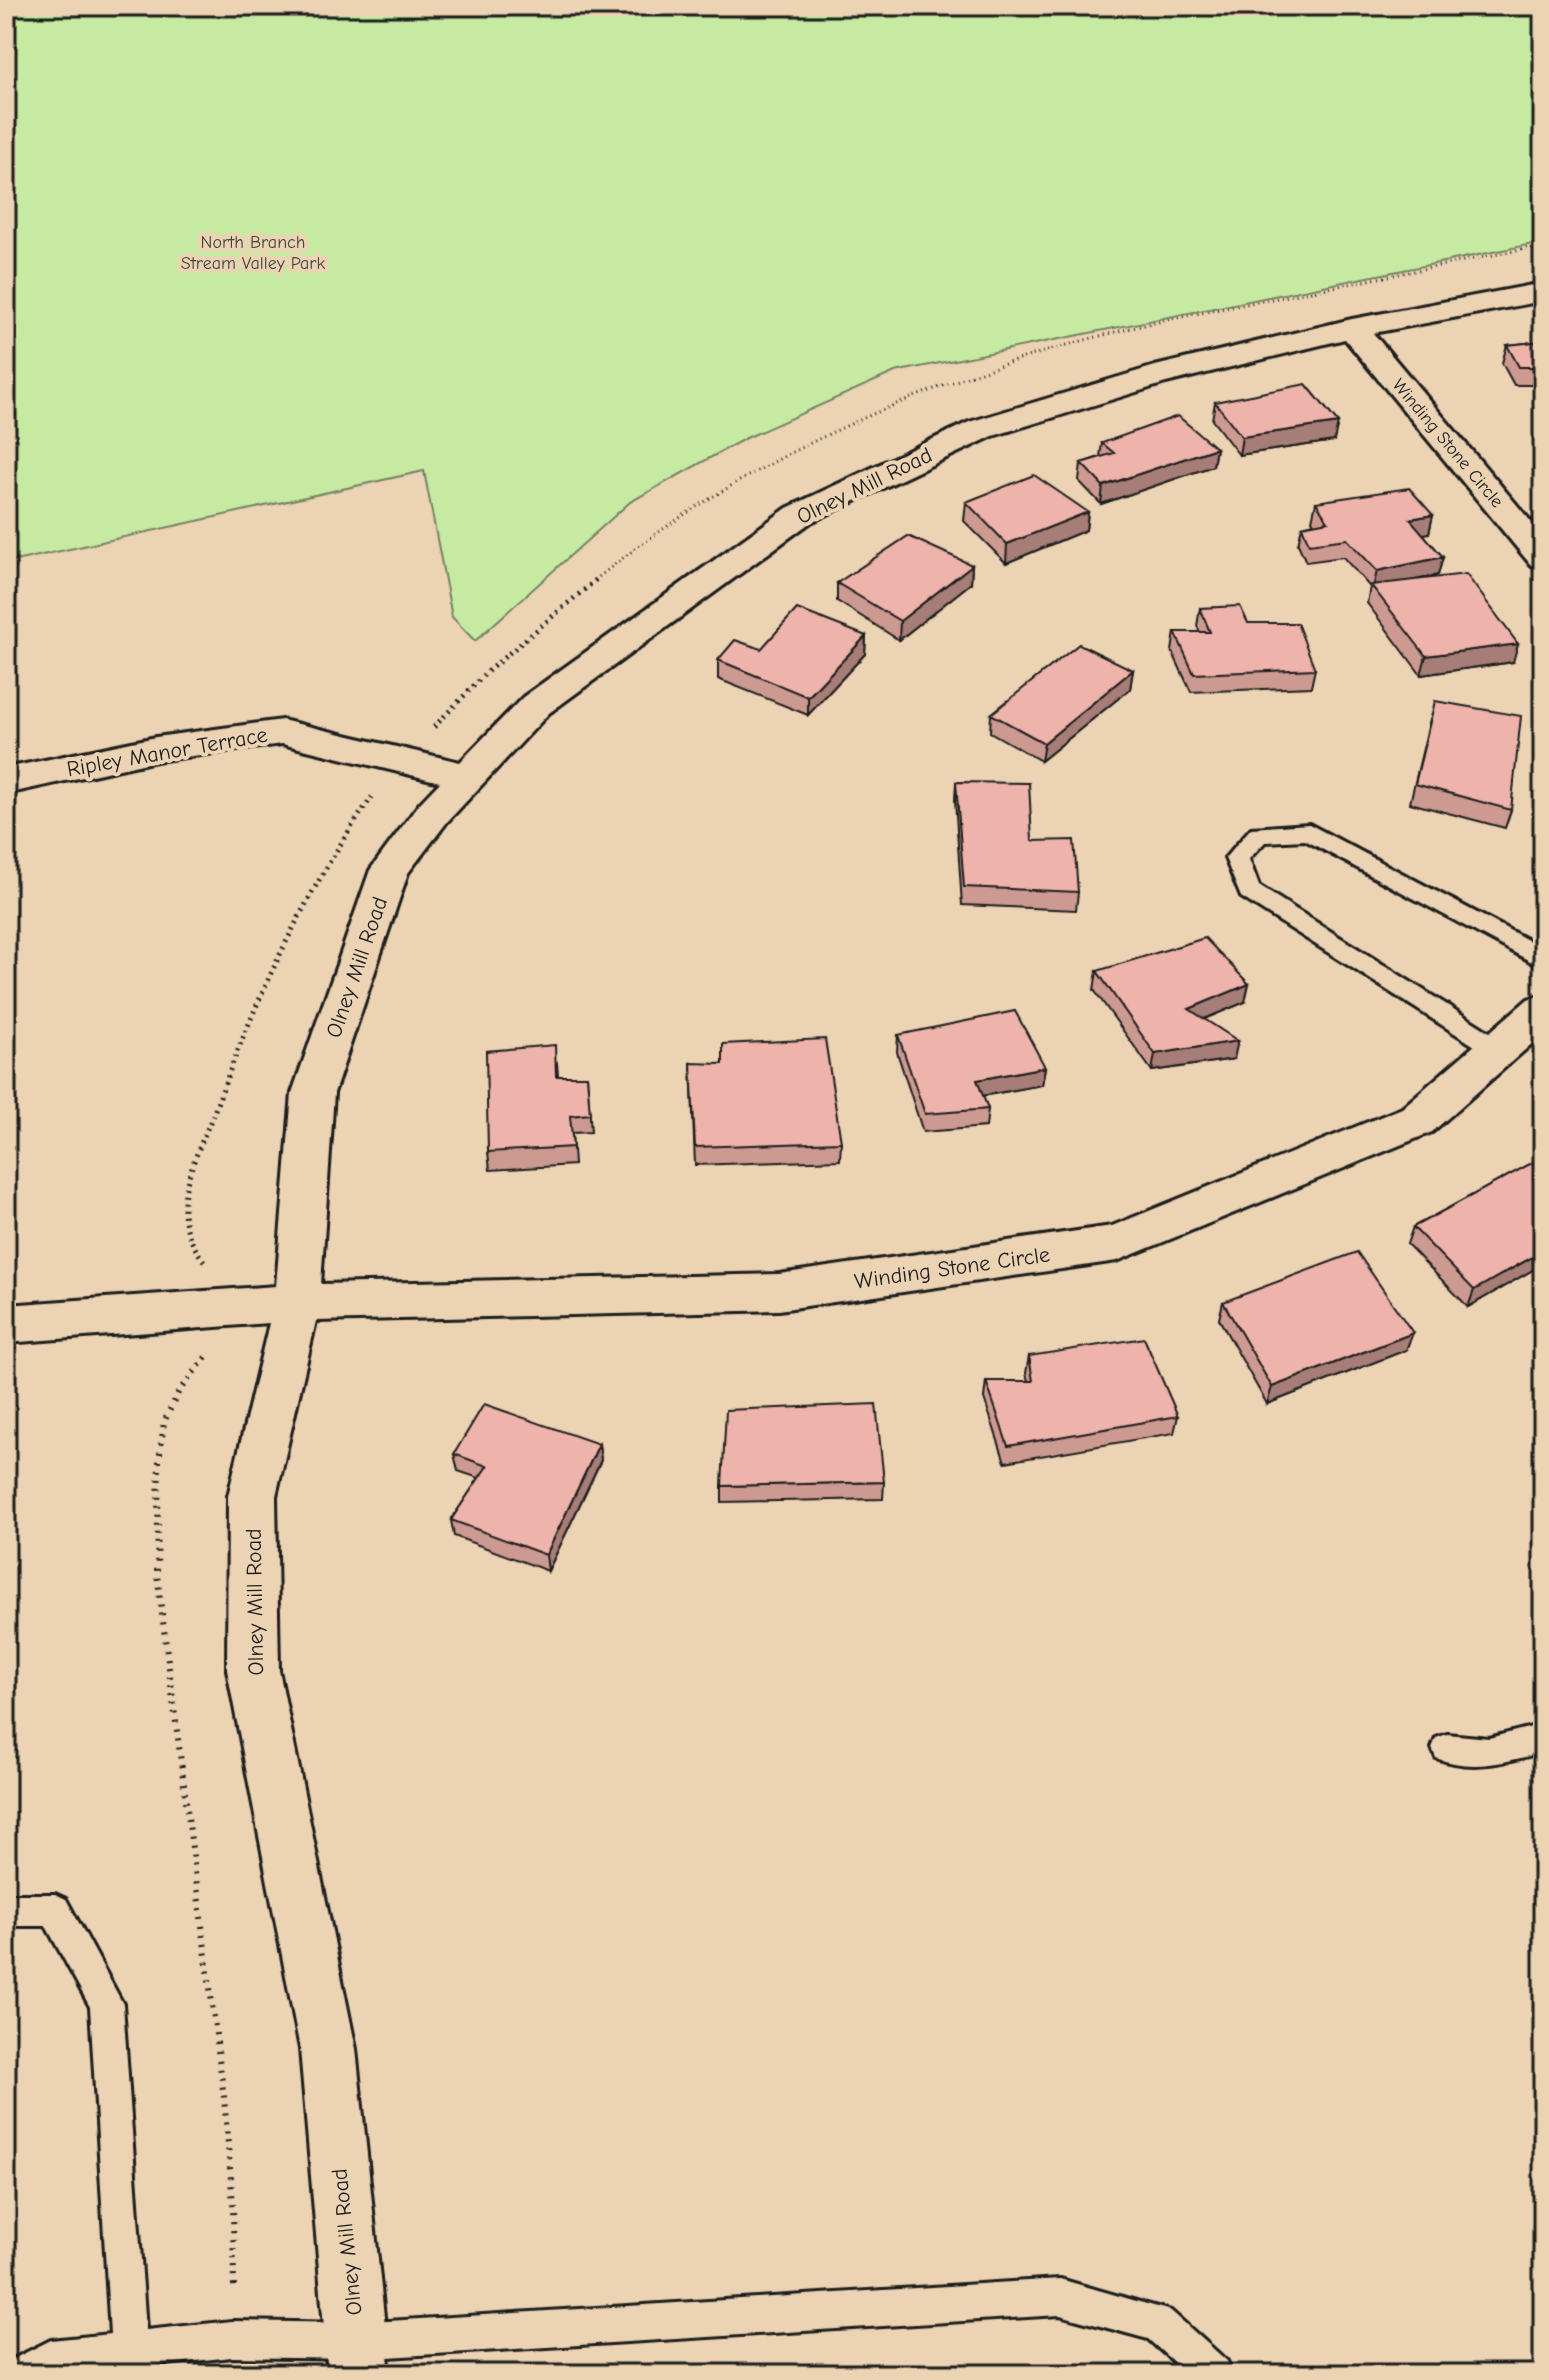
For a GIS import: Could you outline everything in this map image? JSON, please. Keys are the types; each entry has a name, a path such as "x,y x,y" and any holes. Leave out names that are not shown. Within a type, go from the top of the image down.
{"street":[{"name":"Olney Mill Road","path":"358,2357 328,2049 253,1670 252,1496 297,1303 313,1093 390,870 433,813 536,705 799,515 981,429 1155,376 1352,328 1543,292"},
{"name":"Winding Stone Circle","path":"1352,328 1543,558"},
{"name":"Ripley Manor Terrace","path":"6,781 156,749 282,732 408,759 468,776"},
{"name":"Winding Stone Circle","path":"297,1303 779,1292 1117,1243 1417,1120 1543,1010"},
{"path":"6,1324 297,1303"}],"lane":[{"path":"1498,1049 1249,891 1237,858 1259,834 1309,832 1543,959"},
{"path":"1447,1748 1489,1752 1543,1738"},
{"path":"6,1910 55,1910 106,2004 129,2351"},
{"path":"22,2374 51,2358 232,2339 358,2357 1060,2297 1158,2324 1214,2374"}],"path":[{"path":"232,2339 235,2280 224,2097 170,1696 157,1575 159,1461 164,1422 179,1391 207,1357 215,1309 215,1273 190,1246 183,1222 185,1191 261,988 309,894 371,799 456,701 580,590 672,523 758,471 858,421 966,379 1074,343 1179,318 1543,246"}],"green space":[{"name":"North Branch Stream Valley Park","path":"6,6 1543,6 1543,242 895,372 744,439 630,502 475,641 452,617 424,471 6,563"}],"building":[{"path":"1543,341 1543,374 1539,367 1519,367 1507,345"},
{"path":"1306,384 1338,423 1242,437 1215,402"},
{"path":"1178,416 1216,448 1103,486 1081,463 1114,453 1102,443"},
{"path":"1034,475 1088,512 1007,544 966,502"},
{"path":"1409,488 1433,515 1410,519 1443,557 1377,571 1347,539 1309,544 1302,526 1328,521 1316,502"},
{"path":"908,536 972,565 900,621 837,583"},
{"path":"1466,574 1518,644 1426,656 1371,585"},
{"path":"1240,606 1248,623 1297,623 1315,669 1194,674 1175,632 1210,632 1200,608"},
{"path":"797,609 866,636 808,697 718,660 735,640 761,649"},
{"path":"1079,644 1133,670 1044,743 991,714"},
{"path":"1435,701 1521,716 1511,810 1415,784"},
{"path":"956,782 1029,783 1032,841 1074,840 1078,892 964,887"},
{"path":"1205,938 1249,984 1189,1009 1238,1041 1155,1054 1097,971"},
{"path":"1015,1011 1045,1067 977,1080 988,1109 925,1114 898,1035"},
{"path":"825,1039 841,1142 695,1147 691,1063 723,1064 723,1044"},
{"path":"555,1045 556,1076 587,1076 590,1114 570,1116 573,1147 488,1152 486,1051"},
{"path":"1543,1157 1543,1251 1474,1290 1413,1227"},
{"path":"1357,1252 1413,1333 1272,1387 1223,1302"},
{"path":"1144,1338 1178,1416 1008,1446 986,1381 1033,1381 1029,1356"},
{"path":"484,1404 599,1444 546,1555 451,1520 487,1466 454,1454"},
{"path":"876,1404 884,1482 722,1486 726,1410"}]}
